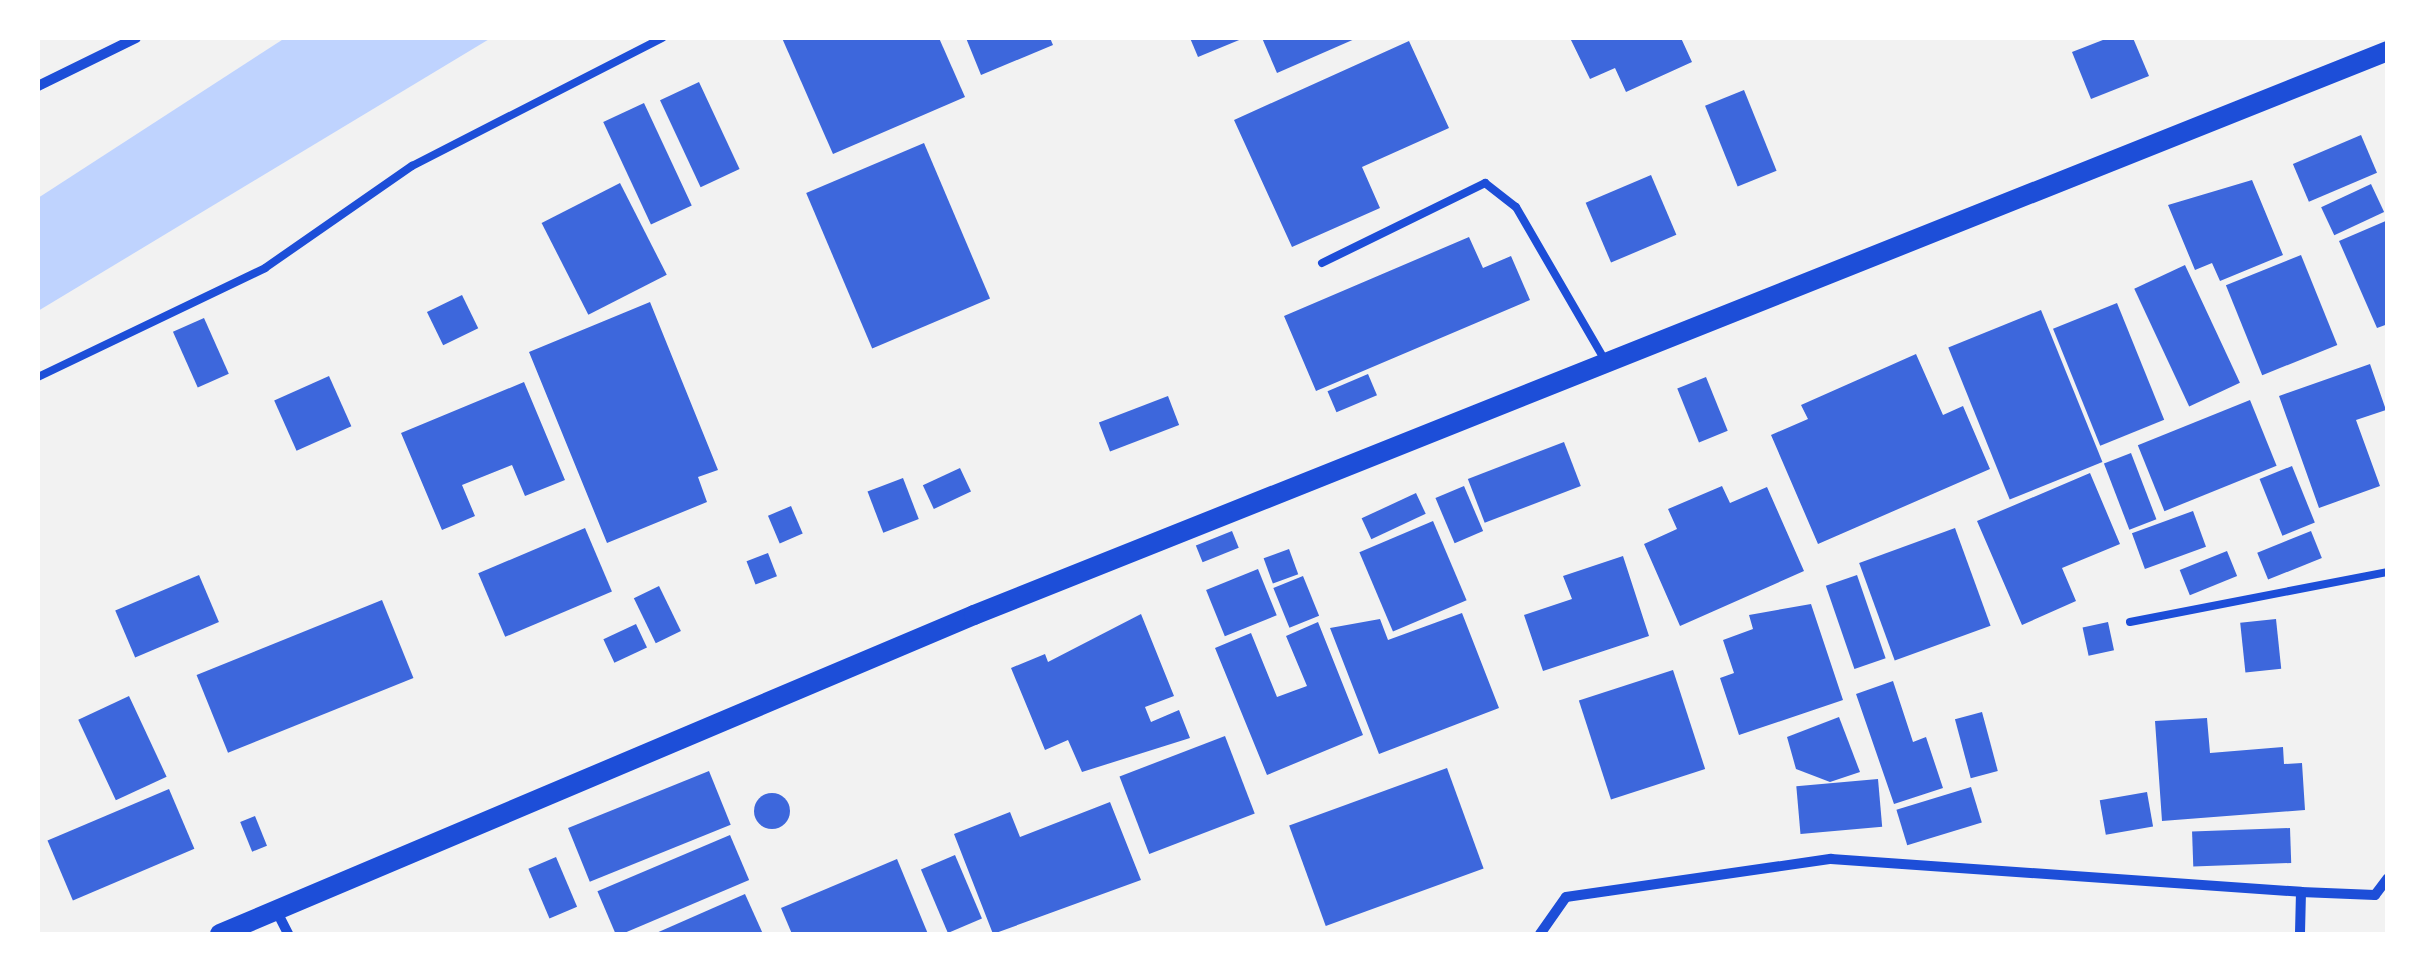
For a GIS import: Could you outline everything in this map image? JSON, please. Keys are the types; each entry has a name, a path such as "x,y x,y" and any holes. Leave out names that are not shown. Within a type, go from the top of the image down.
{"main road":[{"path":"220,934 1606,363 2388,51"}],"street":[{"path":"38,86 136,38"},
{"path":"1540,934 1566,897 1831,859 2375,895 2388,878"},
{"path":"2300,934 2301,892"},
{"path":"275,909 288,934"}],"lane":[{"path":"38,377 264,268 412,166 662,38"},
{"path":"1322,263 1485,184 1516,208 1606,363"},
{"path":"2130,622 2388,572"}],"water":[{"path":"285,38 491,38 38,311 38,198"}],"building":[{"path":"782,38 939,38 965,97 833,154"},
{"path":"966,38 1050,38 1053,45 981,75"},
{"path":"1190,38 1244,38 1198,57"},
{"path":"1262,38 1357,38 1277,73"},
{"path":"1570,38 1681,38 1692,62 1626,92 1615,68 1590,79"},
{"path":"2108,38 2133,38 2149,76 2091,99 2072,52"},
{"path":"1409,41 1449,128 1362,167 1380,208 1292,247 1234,120"},
{"path":"699,82 740,169 701,187 660,100"},
{"path":"1744,90 1777,171 1738,186 1705,106"},
{"path":"644,103 692,205 651,224 603,122"},
{"path":"2361,135 2377,173 2309,202 2293,164"},
{"path":"924,143 990,299 872,349 806,193"},
{"path":"1651,175 1676,235 1611,263 1586,203"},
{"path":"2252,180 2283,255 2220,281 2212,263 2195,270 2168,205"},
{"path":"620,183 667,275 588,315 542,223"},
{"path":"2371,184 2384,212 2334,235 2321,207"},
{"path":"2388,220 2388,324 2377,328 2339,241"},
{"path":"1469,237 1483,268 1511,256 1530,300 1316,391 1284,316"},
{"path":"2301,255 2337,345 2262,375 2226,285"},
{"path":"2185,265 2240,383 2189,406 2134,289"},
{"path":"462,295 478,328 443,345 427,312"},
{"path":"650,302 718,470 698,477 707,502 607,543 529,352"},
{"path":"2117,303 2164,420 2100,446 2053,329"},
{"path":"2041,310 2102,462 2010,500 1948,347"},
{"path":"204,318 229,374 198,388 173,332"},
{"path":"1916,354 1943,415 1963,406 1990,469 1818,544 1771,435 1808,419 1801,405"},
{"path":"2370,364 2386,410 2356,420 2380,486 2319,508 2279,396"},
{"path":"1368,374 1377,395 1336,412 1327,391"},
{"path":"329,376 351,426 297,451 274,400"},
{"path":"1706,377 1728,431 1699,442 1677,389"},
{"path":"524,382 565,480 525,496 512,465 462,485 475,516 442,530 401,433"},
{"path":"1168,396 1179,425 1110,451 1099,423"},
{"path":"2250,400 2277,466 2164,511 2138,445"},
{"path":"1564,442 1581,486 1485,523 1468,479"},
{"path":"2131,453 2156,519 2129,530 2104,463"},
{"path":"2292,466 2315,523 2282,536 2260,479"},
{"path":"960,468 971,492 934,509 923,485"},
{"path":"2090,473 2120,544 2062,568 2076,601 2022,625 1977,521"},
{"path":"903,478 919,519 883,533 868,492"},
{"path":"1464,486 1483,531 1455,543 1435,498"},
{"path":"1722,486 1730,503 1767,487 1804,571 1680,626 1644,544 1677,529 1668,509"},
{"path":"1416,493 1426,514 1371,539 1362,518"},
{"path":"791,506 803,534 780,543 768,516"},
{"path":"2193,511 2206,547 2145,569 2132,533"},
{"path":"1433,521 1467,600 1393,631 1359,552"},
{"path":"585,528 612,592 505,637 478,573"},
{"path":"1955,528 1991,626 1895,661 1859,563"},
{"path":"1232,531 1239,548 1203,562 1196,546"},
{"path":"2311,531 2322,558 2268,580 2257,553"},
{"path":"1289,549 1298,574 1273,584 1264,558"},
{"path":"2227,551 2237,576 2190,595 2180,570"},
{"path":"768,553 777,576 755,585 747,561"},
{"path":"1623,556 1649,636 1543,671 1524,615 1572,599 1563,576"},
{"path":"1258,569 1277,615 1225,636 1206,590"},
{"path":"199,575 219,622 135,658 115,611"},
{"path":"1857,575 1886,658 1854,669 1826,586"},
{"path":"1303,576 1319,616 1289,628 1273,588"},
{"path":"659,586 681,631 656,643 634,598"},
{"path":"382,600 413,678 228,753 197,675"},
{"path":"1811,604 1843,700 1739,735 1720,678 1734,673 1723,640 1753,629 1749,615"},
{"path":"1462,613 1499,708 1379,754 1330,628 1380,619 1388,640"},
{"path":"1141,614 1174,696 1145,707 1151,722 1179,710 1190,738 1082,772 1068,740 1045,750 1011,668 1045,654 1048,662"},
{"path":"2276,619 2281,669 2245,672 2240,623"},
{"path":"1318,622 1363,735 1267,775 1215,648 1251,633 1277,697 1307,686 1286,636"},
{"path":"2108,622 2114,650 2089,656 2083,627"},
{"path":"636,624 647,648 614,663 603,639"},
{"path":"1673,670 1705,769 1611,800 1579,701"},
{"path":"1893,681 1913,742 1926,737 1943,788 1894,804 1856,694"},
{"path":"129,696 167,777 116,800 78,720"},
{"path":"1982,712 1998,771 1971,778 1955,719"},
{"path":"1839,717 1860,772 1830,782 1796,769 1787,737"},
{"path":"2207,718 2210,753 2283,747 2284,764 2302,763 2305,810 2162,821 2155,721"},
{"path":"1225,736 1255,813 1149,854 1120,776"},
{"path":"1447,768 1484,869 1326,926 1289,825"},
{"path":"709,771 731,825 590,882 568,828"},
{"path":"1878,779 1882,827 1800,834 1796,786"},
{"path":"1971,787 1982,822 1907,845 1896,810"},
{"path":"169,789 194,849 73,900 47,841"},
{"path":"2147,792 2153,826 2106,835 2100,800"},
{"path":"772,793 785,798 790,811 785,824 772,829 759,824 754,811 759,798"},
{"path":"1110,802 1141,880 993,934 954,834 1010,812 1020,837"},
{"path":"255,816 267,846 252,852 240,822"},
{"path":"2290,828 2291,863 2193,866 2192,831"},
{"path":"730,835 749,880 622,934 616,934 597,891"},
{"path":"955,855 982,919 948,933 921,869"},
{"path":"556,857 577,907 549,918 528,869"},
{"path":"897,859 928,934 792,934 781,908"},
{"path":"745,894 763,934 654,934"}]}
